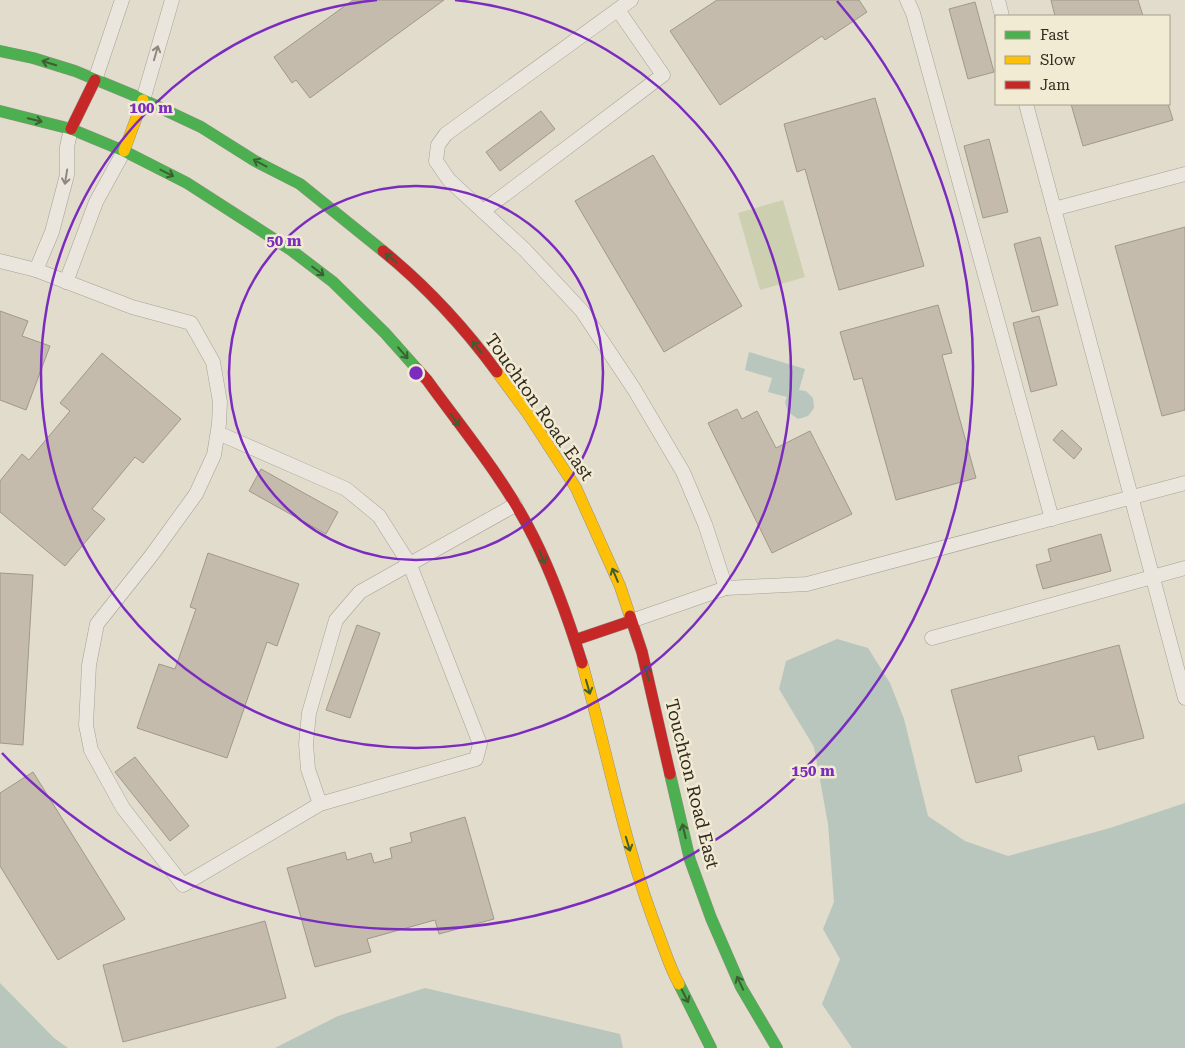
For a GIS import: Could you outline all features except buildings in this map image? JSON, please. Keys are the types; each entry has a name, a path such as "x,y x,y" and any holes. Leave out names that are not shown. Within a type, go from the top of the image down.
{"street":[{"name":"Touchton Road East","path":"0,52 33,58 75,71 143,100 201,127 255,160 300,184 399,264 450,313 522,406 576,488 620,586 642,652 690,860 711,918 741,987 777,1048"},
{"path":"71,129 95,80"},
{"path":"124,151 143,100"},
{"path":"0,111 71,129 124,151 188,183 290,250 333,282 385,333 427,380 500,481 534,538 575,640 605,746 623,825 646,902 676,979 712,1048"},
{"path":"575,640 631,621"}],"lane":[{"path":"95,80 122,0"},
{"path":"143,100 172,0"},
{"path":"631,0 446,134 438,145 436,161 449,180 525,250 582,311 634,389 683,472 704,524 726,588"},
{"path":"908,0 1052,519"},
{"path":"998,0 1002,15"},
{"path":"483,211 663,75 618,10"},
{"path":"1026,105 1185,698"},
{"path":"36,270 52,232 67,175 67,147 71,129"},
{"path":"66,282 96,202 124,151"},
{"path":"1054,209 1185,174"},
{"path":"0,261 36,270 132,307 190,323 214,362 220,402 214,455 196,494 98,624 89,664 86,725 91,750 123,808 182,885 320,804 476,759 480,744 410,565 379,516 346,489 218,432"},
{"path":"631,621 726,588 807,584 1185,483"},
{"path":"320,804 308,769 306,744 309,713 336,620 360,592 515,505"},
{"path":"932,638 1185,568"}],"green space":[{"path":"783,200 805,277 760,290 738,213"}],"shaded area":[{"path":"749,352 805,369 799,390 806,391 813,398 814,408 808,416 798,419 788,412 785,402 787,397 768,392 772,378 745,370"},
{"path":"837,639 868,648 890,683 904,719 928,816 965,841 1008,856 1110,828 1185,803 1185,1048 852,1048 822,1004 840,959 823,929 834,902 828,824 814,747 779,689 786,661"},
{"path":"0,983 54,1038 68,1048 0,1048"},
{"path":"425,988 620,1034 623,1048 275,1048 338,1016"}],"traffic: fast":[{"path":"0,51 33,58 75,71 133,95 201,127 255,161 300,184 383,251"},
{"path":"0,111 71,129 124,151 187,183 291,250 333,282 385,333 417,369"},
{"path":"670,774 690,860 711,918 741,987 777,1048"},
{"path":"679,984 711,1048"}],"traffic: slow":[{"path":"124,151 143,100"},
{"path":"497,372 528,414 576,488 620,586 630,616"},
{"path":"582,663 637,870 667,956 679,984"}],"traffic: jam":[{"path":"71,129 95,80"},
{"path":"383,251 444,308 497,372"},
{"path":"417,369 484,457 523,517 555,584 582,663"},
{"path":"630,616 642,652 670,774"},
{"path":"575,640 631,621"}]}
